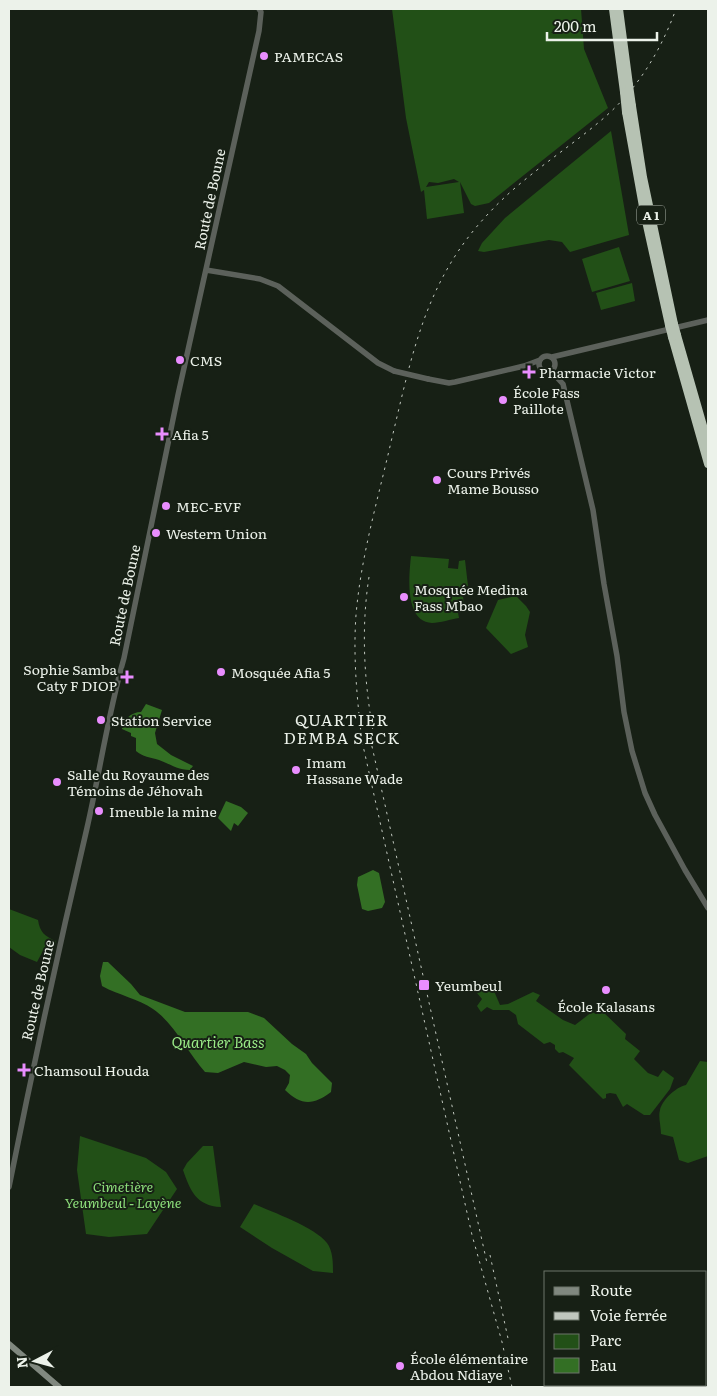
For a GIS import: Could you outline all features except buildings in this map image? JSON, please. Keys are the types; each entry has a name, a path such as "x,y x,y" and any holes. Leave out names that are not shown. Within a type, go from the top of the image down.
{"highway":[{"name":"A 1","path":"613,9 644,212 708,464"},
{"name":"A 1","path":"619,9 626,89"},
{"name":"A 1","path":"674,336 708,443"}],"main road":[{"path":"9,1344 59,1387"}],"street":[{"name":"Route de Boune","path":"9,1186 35,1055 87,828 104,738 124,658 138,585 259,31 261,12 259,9"},
{"path":"206,270 260,279 278,286 378,363 394,370 428,379 449,382 524,366 545,356 568,355 708,320"},
{"path":"524,366 547,372 568,355"},
{"path":"552,357 555,362 553,368"},
{"path":"540,360 539,364 542,370"},
{"path":"553,368 563,384 593,510 624,712 636,766 655,815 708,908"}],"green space":[{"path":"392,9 581,9 584,49 608,108 489,203 475,206 471,204 460,182 464,213 427,219 424,190 421,192 406,118","holes":["454,179 459,182 426,187 429,182 438,183"]},
{"path":"611,131 629,235 570,252 562,242 549,240 484,252 478,251 482,243 505,218"},
{"path":"619,247 630,281 592,292 582,259"},
{"path":"632,283 635,301 601,310 596,293"},
{"path":"411,556 449,559 448,568 458,569 459,561 465,560 468,586 462,586 464,606 457,607 459,618 432,623 423,621 417,615 410,596"},
{"path":"516,596 530,612 525,635 528,647 511,654 486,628 498,600"},
{"path":"9,909 38,920 43,933 56,941 54,947 46,945 37,962 20,955 9,947"},
{"path":"480,988 489,992 494,991 500,1005 508,1004 533,992 540,995 536,1001 563,1020 575,1025 592,1012 596,1014 602,1011 626,1034 625,1039 640,1051 634,1059 648,1073 658,1077 663,1070 674,1078 670,1089 650,1115 644,1115 627,1104 623,1107 616,1094 606,1094 606,1098 603,1099 569,1065 574,1058 563,1052 559,1053 555,1049 555,1045 550,1042 544,1044 518,1024 516,1015 509,1010 493,1010 487,1007 481,1012 477,1006 482,999 477,993"},
{"path":"700,1061 708,1062 708,1156 688,1163 679,1160 673,1137 661,1134 659,1112 670,1094 686,1085"},
{"name":"Cimetière Yeumbeul - Layène","path":"80,1136 146,1158 166,1172 177,1189 147,1234 109,1237 86,1234 77,1170"},
{"path":"203,1146 213,1146 221,1207 206,1204 195,1196 183,1170"},
{"path":"254,1204 293,1220 321,1237 327,1243 330,1250 333,1261 333,1273 313,1271 240,1227"}],"water":[{"path":"146,704 162,710 155,733 157,744 171,755 193,766 190,770 178,768 144,756 136,751 136,738 131,736 131,733 122,729 128,717 134,713 141,712"},
{"path":"226,801 241,807 248,813 238,826 234,823 231,831 218,818"},
{"path":"373,870 379,873 385,902 382,908 368,911 362,909 357,885 358,877"},
{"name":"Quartier Bass","path":"103,962 108,962 140,995 185,1012 248,1012 264,1018 292,1044 306,1054 312,1063 332,1083 331,1092 313,1101 308,1102 297,1099 285,1090 289,1083 290,1075 277,1066 266,1067 244,1062 218,1073 205,1072 161,1015 141,1002 102,986 100,976"}],"railway":[{"path":"512,1387 502,1342 472,1235 362,741 355,662 358,593 371,528 406,379 414,349 435,292 467,239 489,213 516,187 605,117 628,93 648,67 676,9"},
{"path":"369,577 364,635 367,693 373,731"},
{"path":"367,724 487,1263"},
{"path":"490,1255 509,1343"}],"place":[{"name":"PAMECAS","path":"264,56"},
{"name":"CMS","path":"180,360"},
{"name":"Pharmacie Victor","path":"529,372"},
{"name":"École Fass Paillote","path":"503,400"},
{"name":"Afia 5","path":"162,434"},
{"name":"Cours Privés Mame Bousso","path":"437,480"},
{"name":"MEC-EVF","path":"166,506"},
{"name":"Western Union","path":"156,533"},
{"name":"Mosquée Medina Fass Mbao","path":"404,597"},
{"name":"Mosquée Afia 5","path":"221,672"},
{"name":"Sophie Samba Caty F DIOP","path":"127,677"},
{"name":"Station Service","path":"101,720"},
{"name":"Imam Hassane Wade","path":"296,770"},
{"name":"Salle du Royaume des Témoins de Jéhovah","path":"57,782"},
{"name":"Imeuble la mine","path":"99,811"},
{"name":"Yeumbeul","path":"424,985"},
{"name":"École Kalasans","path":"606,990"},
{"name":"Chamsoul Houda","path":"24,1070"},
{"name":"École élémentaire Abdou Ndiaye","path":"400,1366"}],"district":[{"name":"QUARTIER DEMBA SECK","path":"342,728"}]}
